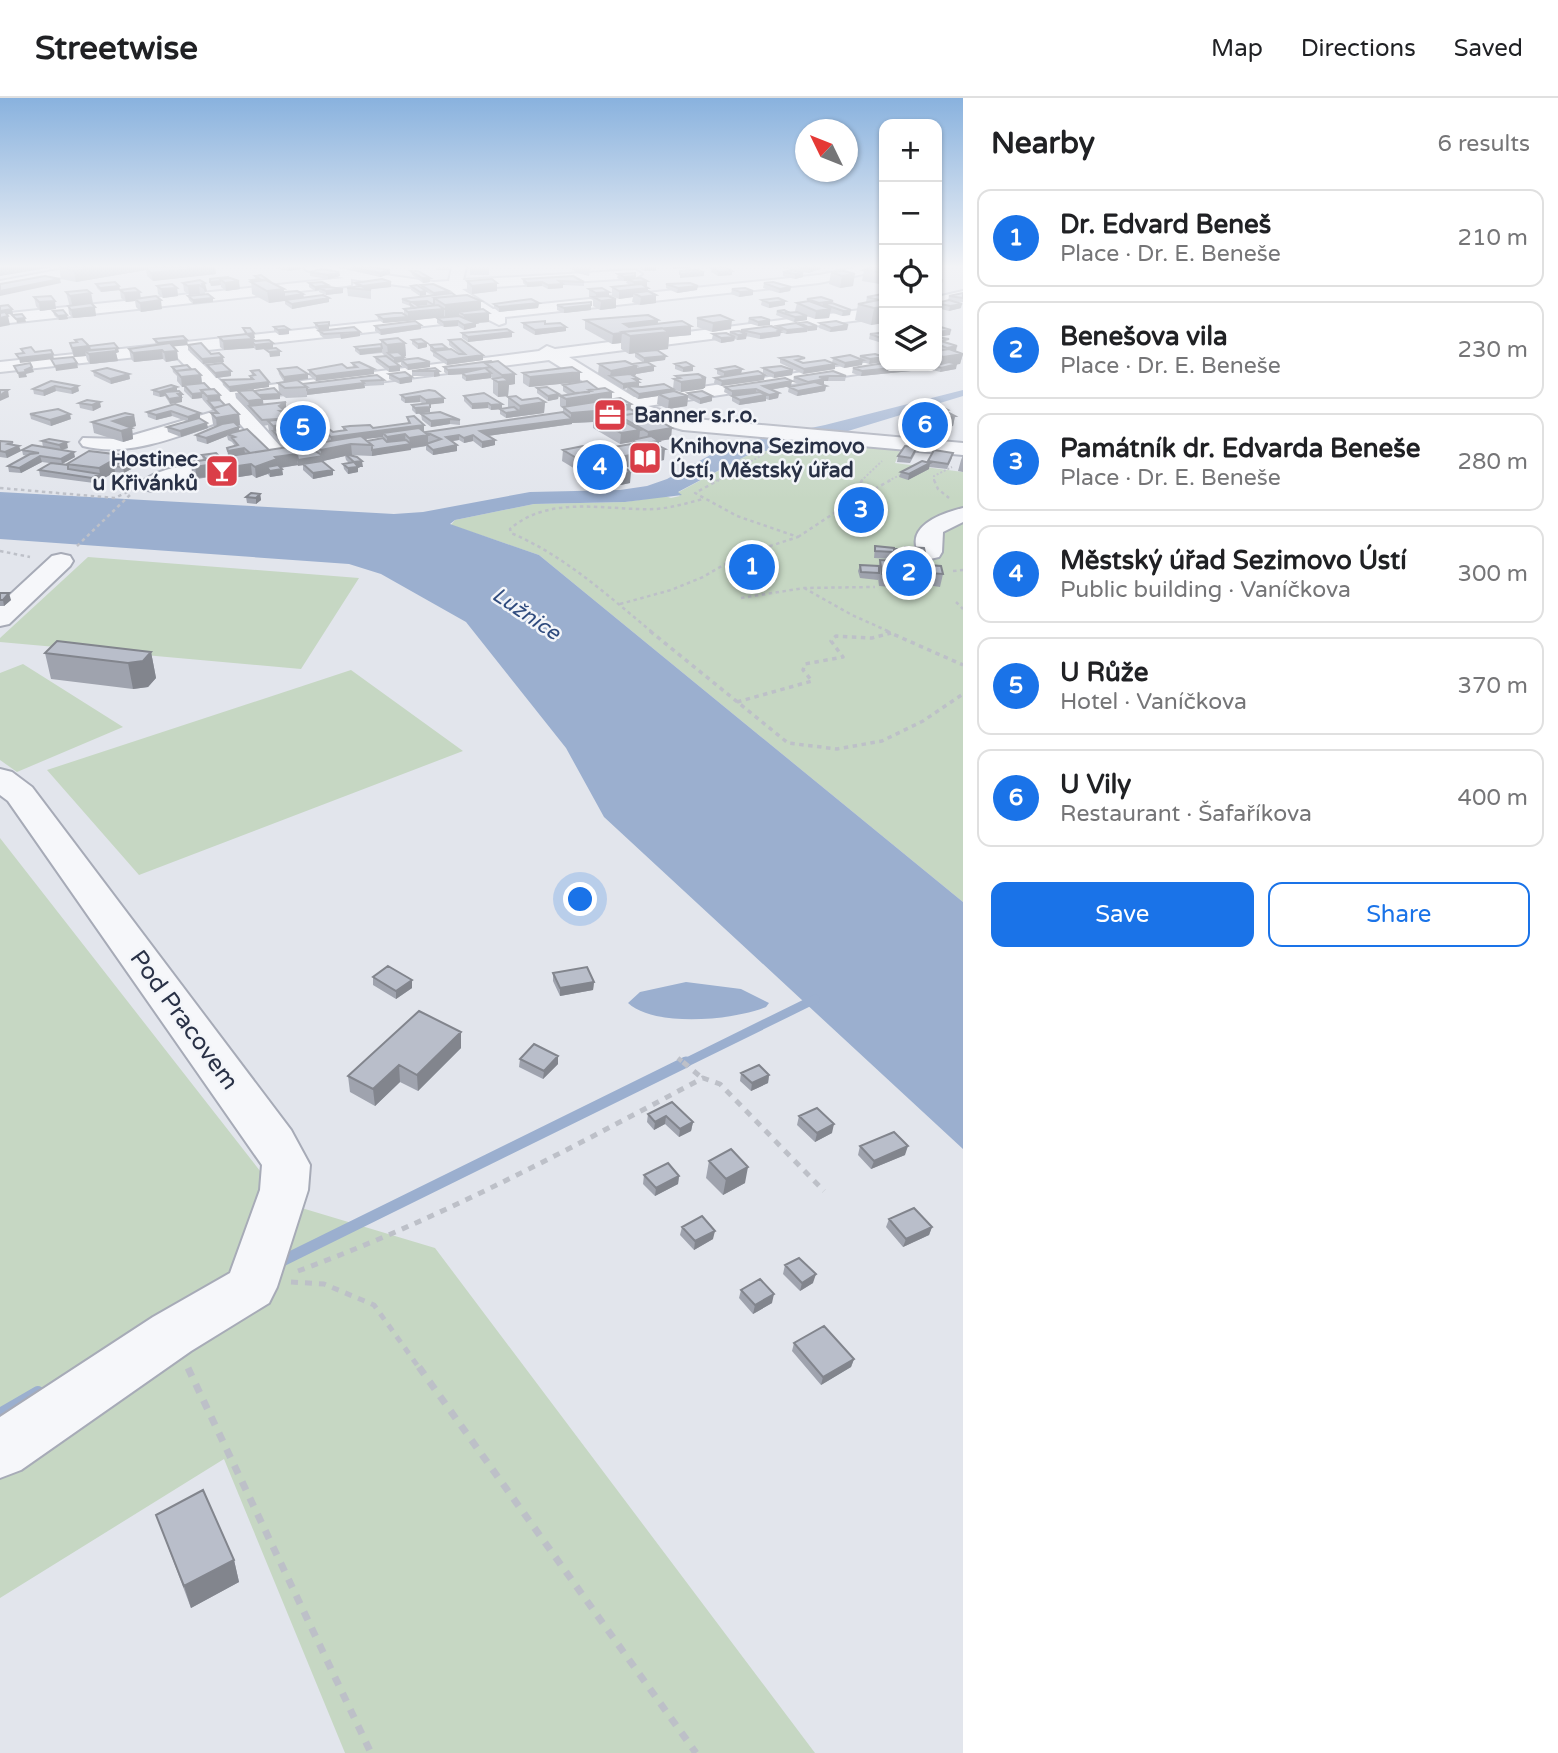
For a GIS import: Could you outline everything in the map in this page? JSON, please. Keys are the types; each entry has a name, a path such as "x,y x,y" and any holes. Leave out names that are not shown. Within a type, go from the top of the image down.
{"street":[{"path":"0,368 213,344"},
{"path":"544,344 553,355 648,414 683,424 924,446 959,455"},
{"path":"601,344 636,364"},
{"path":"90,442 121,445 232,403 496,362 640,344"},
{"path":"478,346 478,349 518,378"},
{"path":"157,482 177,474 286,455 177,348"},
{"path":"563,414 879,366"},
{"path":"549,376 605,370"},
{"path":"924,446 924,438 929,435 963,431"},
{"path":"930,552 927,539 930,530 958,513"},
{"path":"0,618 68,554"},
{"name":"Pod Pracovem","path":"0,779 20,794 274,1143 286,1165 284,1190 251,1287"},
{"path":"0,1450 172,1334 251,1287"}],"path":[{"path":"768,452 695,493 755,524 798,537"},
{"path":"859,497 848,494 889,455"},
{"path":"958,513 933,481 934,476 952,470 959,455"},
{"path":"618,604 671,590 703,577 739,556 798,537 859,497 900,475"},
{"path":"0,488 115,498 157,482"},
{"path":"68,554 127,496"},
{"path":"703,499 654,509 553,508 531,513 514,523 510,529 511,533 552,553 788,743 828,750 884,740 908,732 963,694"},
{"path":"953,571 963,570"},
{"path":"741,598 804,588 874,587"},
{"path":"804,588 852,615 963,665"},
{"path":"956,602 963,609"},
{"path":"736,702 812,681 803,670 805,664 843,657 831,641 836,636 872,638 891,633"},
{"path":"678,1058 701,1077 720,1084 824,1191"},
{"path":"251,1287 354,1251 575,1146 701,1077"},
{"path":"251,1287 302,1281 337,1287 374,1305 696,1753"},
{"path":"172,1334 371,1753"}],"green space":[{"path":"809,440 901,448 895,463 963,472 963,902 539,555 451,525 455,520 534,504 625,502 680,496 677,493 746,456"},
{"path":"88,557 359,578 301,669 0,642 0,638"},
{"path":"23,664 123,727 17,772 0,760 0,673"},
{"path":"351,670 463,751 139,875 47,770"},
{"path":"0,838 285,1203 435,1248 815,1753 345,1753 224,1459 0,1598"}],"water":[{"name":"Lužnice","path":"963,390 963,396 848,431 746,456 678,492 682,495 625,502 534,504 455,520 450,524 539,555 963,902 963,1149 604,817 566,748 466,622 381,574 349,564 0,539 0,492 394,514 423,512 530,492 620,490 647,486 667,479 721,449 739,443 825,425"},
{"path":"686,982 741,989 769,1003 766,1007 752,1012 735,1015 675,1019 640,1011 628,1003 640,992"}],"building":[{"path":"70,344 89,346 72,348"},
{"path":"115,344 118,348 90,350 89,346"},
{"path":"171,344 177,351 133,353 129,349"},
{"path":"202,344 211,354 219,353 223,357 202,359 188,345"},
{"path":"381,344 382,348 359,350 355,347"},
{"path":"442,344 447,348 434,349 430,345"},
{"path":"454,344 468,344 483,355 447,360 433,351 451,349 465,354"},
{"path":"942,344 951,344 957,346 947,348"},
{"path":"31,347 35,352 51,350 53,354 19,358 16,354 24,353 21,349"},
{"path":"116,348 116,351 89,354 85,351"},
{"path":"276,348 280,351 269,352 265,349"},
{"path":"949,349 963,354 943,357 942,350"},
{"path":"657,350 666,356 644,358 635,352"},
{"path":"398,352 404,357 394,358 388,353"},
{"path":"875,354 879,358 870,359 860,356"},
{"path":"850,355 863,360 845,363 833,358"},
{"path":"386,356 400,366 389,367 375,357"},
{"path":"73,357 77,363 55,366 51,359"},
{"path":"418,358 430,362 407,365 401,360"},
{"path":"780,358 805,358 796,360 803,363 825,360 835,364 804,369"},
{"path":"498,361 515,374 502,375 485,363"},
{"path":"625,361 636,366 611,371 599,364"},
{"path":"359,362 374,369 316,376 309,370 342,364 347,368 357,367 352,363"},
{"path":"492,362 485,363 491,367 448,370 444,367"},
{"path":"647,362 654,366 636,369 632,364"},
{"path":"686,362 693,366 683,368 675,364"},
{"path":"949,362 957,364 942,368 942,364"},
{"path":"30,363 32,367 25,370 26,372 18,373 14,366"},
{"path":"222,363 231,371 215,373 207,365"},
{"path":"879,364 879,369 862,371 853,368"},
{"path":"187,365 191,369 176,371 172,367"},
{"path":"735,366 742,369 724,372 717,369"},
{"path":"781,366 793,370 774,373 763,368"},
{"path":"297,367 308,374 284,377 278,369"},
{"path":"572,367 580,372 530,377 523,373"},
{"path":"107,368 129,374 110,379 93,371"},
{"path":"435,368 439,371 412,371"},
{"path":"485,368 491,373 466,376 462,373"},
{"path":"195,369 201,375 181,377 176,371"},
{"path":"259,370 269,382 229,387 222,380 253,379 250,376 255,375 251,371"},
{"path":"758,371 765,375 722,381 715,378"},
{"path":"833,371 846,376 819,377 825,379 808,382 794,377"},
{"path":"405,372 412,377 399,379 389,374"},
{"path":"630,374 639,379 634,379 639,382 623,384 610,376"},
{"path":"698,374 706,378 681,382 674,379 680,378 676,376"},
{"path":"377,375 384,380 307,390 303,384"},
{"path":"503,377 509,381 498,382 493,379"},
{"path":"785,378 792,381 763,386 779,393 769,395 756,389 732,391 725,387"},
{"path":"297,380 307,387 285,388 278,383"},
{"path":"51,381 78,386 71,389 55,386 43,391 33,389"},
{"path":"587,381 598,389 575,393 563,385"},
{"path":"815,382 826,386 798,391 789,387"},
{"path":"204,383 210,389 192,394 184,385"},
{"path":"664,384 673,389 639,394 627,386 642,387"},
{"path":"171,385 177,387 159,392 153,390"},
{"path":"547,387 559,394 548,396 537,388"},
{"path":"274,388 280,394 259,395 254,391"},
{"path":"605,388 612,392 566,399 560,396 591,391 589,390"},
{"path":"214,389 220,395 207,396 201,390"},
{"path":"253,390 263,399 248,401 238,391"},
{"path":"429,390 444,398 426,400 420,396 405,398 401,395"},
{"path":"179,391 181,397 169,399 164,392"},
{"path":"674,391 688,396 669,399 658,394"},
{"path":"702,391 712,396 700,399 688,393"},
{"path":"760,392 766,395 740,400 732,396"},
{"path":"484,393 502,404 472,404 464,396"},
{"path":"516,396 522,400 538,398 545,402 520,406 508,397"},
{"path":"620,398 631,404 615,407 619,409 571,413 563,407"},
{"path":"87,400 100,402 92,405 79,403"},
{"path":"220,400 225,405 214,408 208,401"},
{"path":"286,402 279,406 285,411 280,411 292,418 262,420 249,406"},
{"path":"430,403 430,407 415,408 412,405"},
{"path":"175,404 200,413 188,417 171,411 156,415 147,412"},
{"path":"229,404 239,414 216,418 211,413 218,413 213,408"},
{"path":"938,405 955,416 936,418 917,413 923,412 915,408"},
{"path":"514,407 519,411 506,413 500,409"},
{"path":"58,409 70,414 50,420 30,414"},
{"path":"630,409 638,413 618,418 615,416 619,411"},
{"path":"440,412 460,420 431,421 421,414"},
{"path":"563,412 572,419 480,431 495,440 482,442 473,435 464,438 459,435 446,437 457,445 433,450 426,444 441,439 426,432"},
{"path":"644,412 672,428 648,432 619,416"},
{"path":"125,413 134,415 113,421 132,428 121,431 92,422"},
{"path":"311,415 317,421 273,426 268,421"},
{"path":"612,415 640,430 621,433 593,418"},
{"path":"414,416 424,425 331,437 322,430 329,429 333,432 346,430 343,427 350,426 370,425 373,428 410,423 407,417"},
{"path":"199,418 207,423 180,431 167,427"},
{"path":"234,422 239,427 206,438 196,435 222,424"},
{"path":"419,428 428,435 409,438 405,434 387,437 383,433"},
{"path":"247,429 269,450 250,453 244,448 228,451 227,448 238,445 232,438 235,437 227,434"},
{"path":"292,429 306,442 287,445 273,431"},
{"path":"361,436 372,445 351,444 321,450 312,444"},
{"path":"651,436 659,441 651,442 665,449 603,460 606,463 627,462 618,464 631,472 612,475 600,472 563,450 583,446 591,451 637,443 632,440"},
{"path":"383,438 387,442 406,440 411,444 372,450 372,445 367,441"},
{"path":"49,439 67,442 59,445 42,441"},
{"path":"0,441 13,442 8,444 19,446 5,452 0,451"},
{"path":"32,445 74,452 61,459 40,456 19,468 8,466 30,454 39,453 22,450"},
{"path":"905,446 917,447 911,458 898,456"},
{"path":"288,447 297,454 275,457 277,459 255,467 251,464 211,470 207,465 195,467 191,462"},
{"path":"312,449 323,456 298,460 294,452"},
{"path":"934,450 953,453 948,464 928,461"},
{"path":"89,451 122,455 99,468 67,464"},
{"path":"216,453 220,457 206,459 202,455"},
{"path":"345,454 357,457 362,461 354,462"},
{"path":"125,460 132,462 123,467 114,466"},
{"path":"322,461 333,470 313,473 303,464"},
{"path":"922,461 930,463 909,474 901,472"},
{"path":"354,462 358,467 348,468 343,464"},
{"path":"51,463 68,465 68,469 100,474 92,478 39,470"},
{"path":"278,465 282,469 270,471 267,467"},
{"path":"180,479 193,479 193,483 180,484"},
{"path":"251,493 260,494 256,498 246,497"},
{"path":"863,495 875,502 858,514 847,514 842,509 854,506 851,503 861,500 858,498"},
{"path":"875,546 894,548 894,552 875,551"},
{"path":"905,547 924,548 928,565 941,566 943,574 898,571 900,575 882,574 880,560 898,561 896,549 906,550"},
{"path":"860,565 879,566 879,573 861,572"},
{"path":"899,577 927,579 927,583 898,581"},
{"path":"0,593 9,593 0,600"},
{"path":"57,641 151,652 143,661 128,663 45,653"},
{"path":"388,966 412,980 396,991 373,977"},
{"path":"587,967 594,982 560,988 553,973"},
{"path":"419,1011 461,1032 417,1075 399,1065 373,1089 348,1076"},
{"path":"534,1044 558,1056 544,1071 520,1059"},
{"path":"759,1065 769,1075 752,1083 741,1073"},
{"path":"672,1102 693,1122 680,1129 666,1116 655,1122 648,1114"},
{"path":"817,1108 834,1124 817,1133 799,1116"},
{"path":"894,1132 908,1146 874,1161 860,1146"},
{"path":"731,1149 748,1167 726,1179 709,1161"},
{"path":"668,1163 679,1176 656,1188 644,1175"},
{"path":"914,1208 932,1227 906,1239 889,1219"},
{"path":"702,1216 715,1231 695,1241 682,1227"},
{"path":"799,1258 816,1274 802,1283 785,1265"},
{"path":"760,1279 774,1294 755,1305 741,1290"},
{"path":"824,1326 854,1359 823,1377 794,1343"},
{"path":"203,1490 234,1560 184,1586 156,1515"}],"waterway":[{"path":"683,1064 815,999"},
{"path":"278,1263 686,1062"},
{"path":"0,1415 38,1393"}],"place":[{"name":"Banner s.r.o.","path":"610,415"},
{"name":"U Vily","path":"925,425"},
{"name":"U Růže","path":"303,428"},
{"name":"Knihovna Sezimovo Ústí, Městský úřad","path":"645,458"},
{"name":"Městský úřad Sezimovo Ústí","path":"600,467"},
{"name":"Hostinec u Křivánků","path":"222,471"},
{"name":"Památník dr. Edvarda Beneše","path":"861,510"},
{"name":"Dr. Edvard Beneš","path":"752,567"},
{"name":"Benešova vila","path":"909,573"}]}
